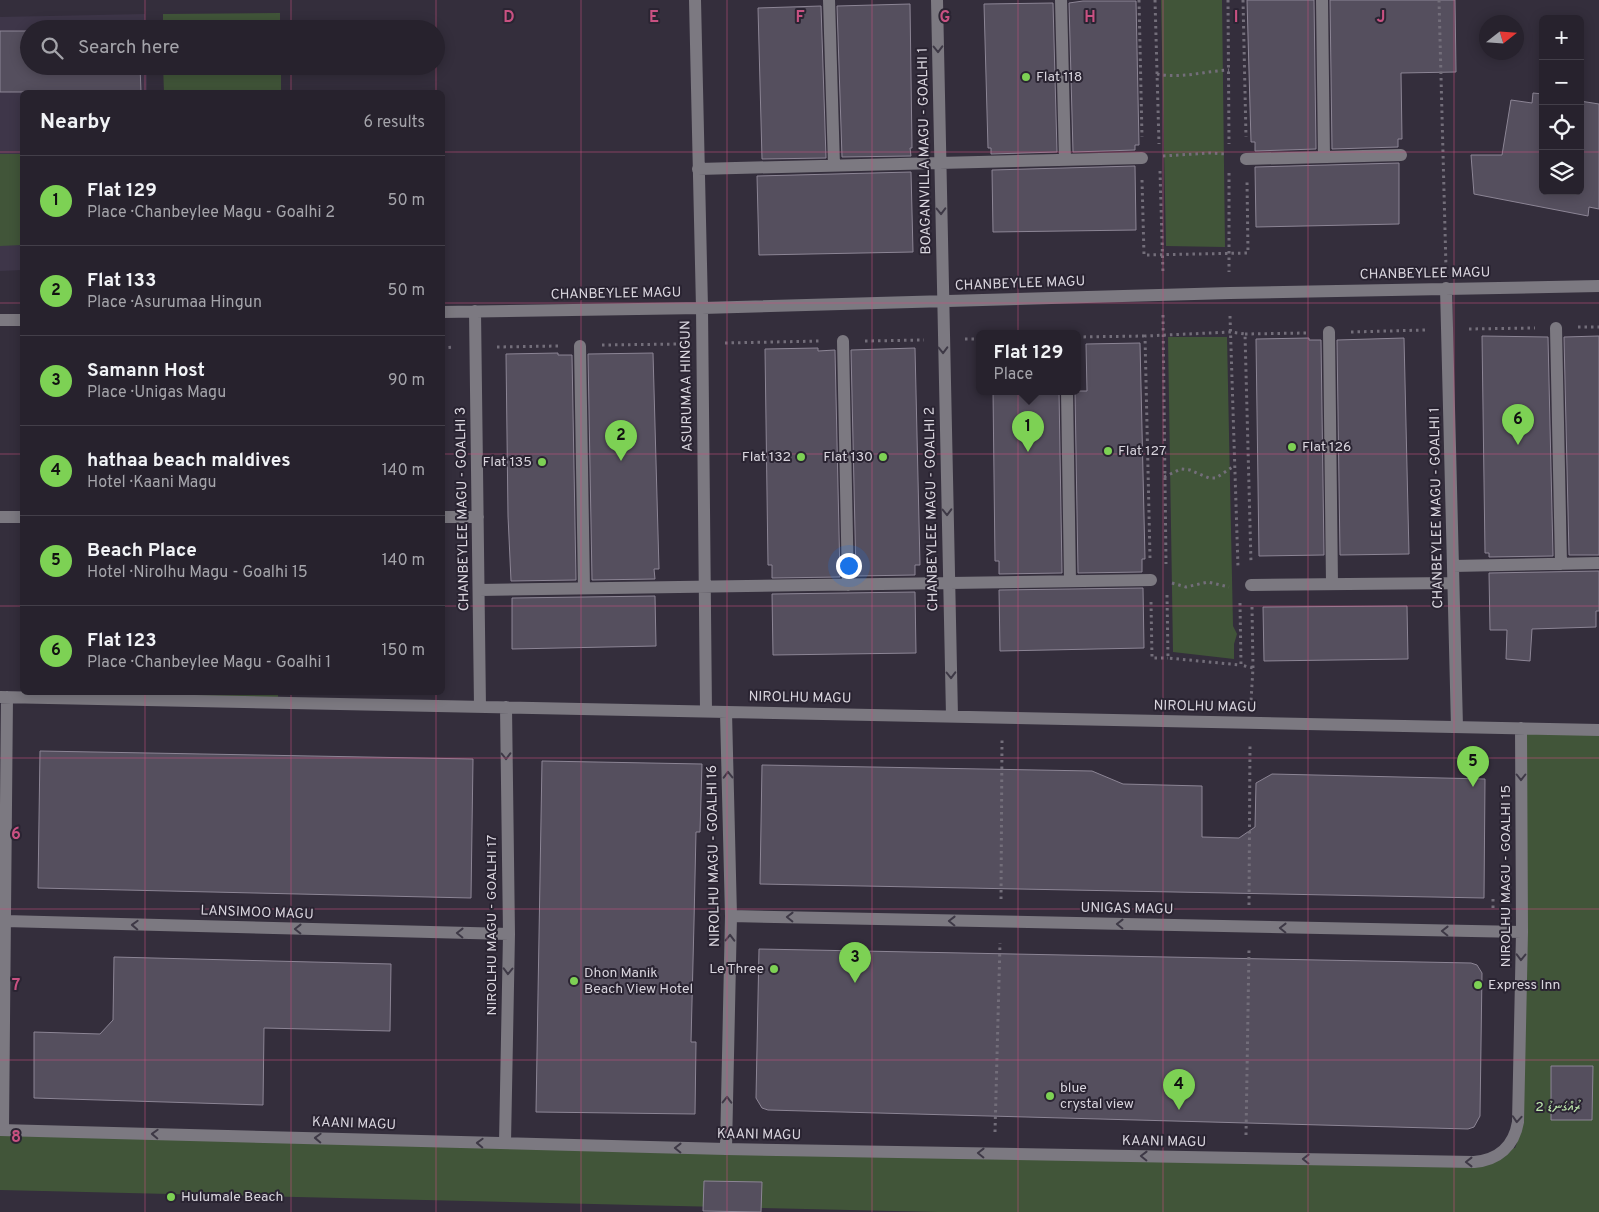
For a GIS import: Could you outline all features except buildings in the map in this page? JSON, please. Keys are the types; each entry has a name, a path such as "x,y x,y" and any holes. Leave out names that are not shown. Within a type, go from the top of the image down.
{"street":[{"name":"ASURUMAA HINGUN","path":"695,0 702,308 706,711"},
{"path":"829,0 834,165"},
{"name":"BOAGANVILLA MAGU - GOALHI 1","path":"937,0 942,301"},
{"path":"1061,0 1065,160"},
{"path":"1322,0 1324,157"},
{"path":"1246,159 1401,156"},
{"path":"698,168 1142,158"},
{"name":"CHANBEYLEE MAGU","path":"445,312 702,308 1230,292 1599,286"},
{"name":"CHANBEYLEE MAGU - GOALHI 1","path":"1446,288 1457,727"},
{"name":"CHANBEYLEE MAGU - GOALHI 2","path":"942,301 952,716"},
{"name":"CHANBEYLEE MAGU - GOALHI 3","path":"474,311 480,707"},
{"path":"0,320 20,320"},
{"path":"1556,328 1561,564"},
{"path":"1329,332 1332,584"},
{"path":"843,341 848,585"},
{"path":"580,346 584,588"},
{"path":"1067,395 1070,581"},
{"path":"0,517 20,516"},
{"path":"445,517 478,517"},
{"path":"1453,566 1599,563"},
{"path":"479,590 1150,580"},
{"path":"1251,585 1453,583"},
{"name":"NIROLHU MAGU","path":"4,697 148,696 506,708 1599,730"},
{"path":"1,1130 5,921 4,697"},
{"name":"NIROLHU MAGU - GOALHI 17","path":"505,1144 509,934 506,708"},
{"name":"NIROLHU MAGU - GOALHI 16","path":"726,712 731,916 726,1149"},
{"name":"NIROLHU MAGU - GOALHI 15","path":"1511,1143 1518,1122 1522,932 1521,728"},
{"name":"UNIGAS MAGU","path":"731,916 1522,932"},
{"name":"LANSIMOO MAGU","path":"5,921 509,934"},
{"name":"KAANI MAGU","path":"1,1130 726,1149 1481,1161 1495,1157 1511,1143"}],"path":[{"path":"1139,0 1144,255 1248,253 1243,0"},
{"path":"1155,0 1160,156 1209,153 1229,155 1228,0"},
{"path":"1439,0 1446,288"},
{"path":"1157,74 1181,76 1205,71 1228,70"},
{"path":"1229,164 1229,254 1238,570"},
{"path":"1160,166 1164,295 1162,335 1167,572"},
{"path":"1081,337 1231,332 1246,334 1599,327"},
{"path":"1246,334 1253,668 1250,722 1249,905"},
{"path":"1145,336 1152,658 1242,665 1253,668"},
{"path":"1164,477 1181,470 1190,470 1209,478 1216,478 1235,465"},
{"path":"1167,581 1186,587 1208,582 1231,588"},
{"path":"1167,591 1168,658"},
{"path":"1240,599 1242,665"},
{"path":"1001,902 1003,717"},
{"path":"995,1154 1000,941"},
{"path":"1246,1158 1249,946"}],"shaded area":[{"path":"145,14 145,20 20,20 20,75 147,75 147,90 20,90 20,270 0,271 0,17"}],"green space":[{"path":"1161,0 1222,0 1225,247 1166,246"},
{"path":"280,13 280,20 163,20 163,14"},
{"path":"163,75 281,75 281,90 164,90"},
{"path":"0,154 20,154 20,245 0,246"},
{"path":"1168,337 1227,337 1233,626 1237,634 1234,644 1234,659 1173,652"},
{"path":"148,695 278,695 278,703 148,700"},
{"name":"ރުއްގަނޑު 2","path":"1525,725 1599,725 1599,1212 937,1212 0,1190 0,1130 1474,1162 1506,1149 1515,1148 1517,1143"}],"place":[{"name":"Flat 118","path":"1026,77"},
{"name":"Flat 123","path":"1518,445"},
{"name":"Flat 126","path":"1292,447"},
{"name":"Flat 127","path":"1108,451"},
{"name":"Flat 129","path":"1028,452"},
{"name":"Flat 132","path":"801,457"},
{"name":"Flat 130","path":"883,457"},
{"name":"Flat 133","path":"621,461"},
{"name":"Flat 135","path":"542,462"},
{"name":"Beach Place","path":"1473,787"},
{"name":"Le Three","path":"774,969"},
{"name":"Dhon Manik Beach View Hotel","path":"574,981"},
{"name":"Samann Host","path":"855,983"},
{"name":"Express Inn","path":"1478,985"},
{"name":"blue crystal view","path":"1050,1096"},
{"name":"hathaa beach maldives","path":"1179,1110"},
{"name":"Hulumale Beach","path":"171,1197"}]}
